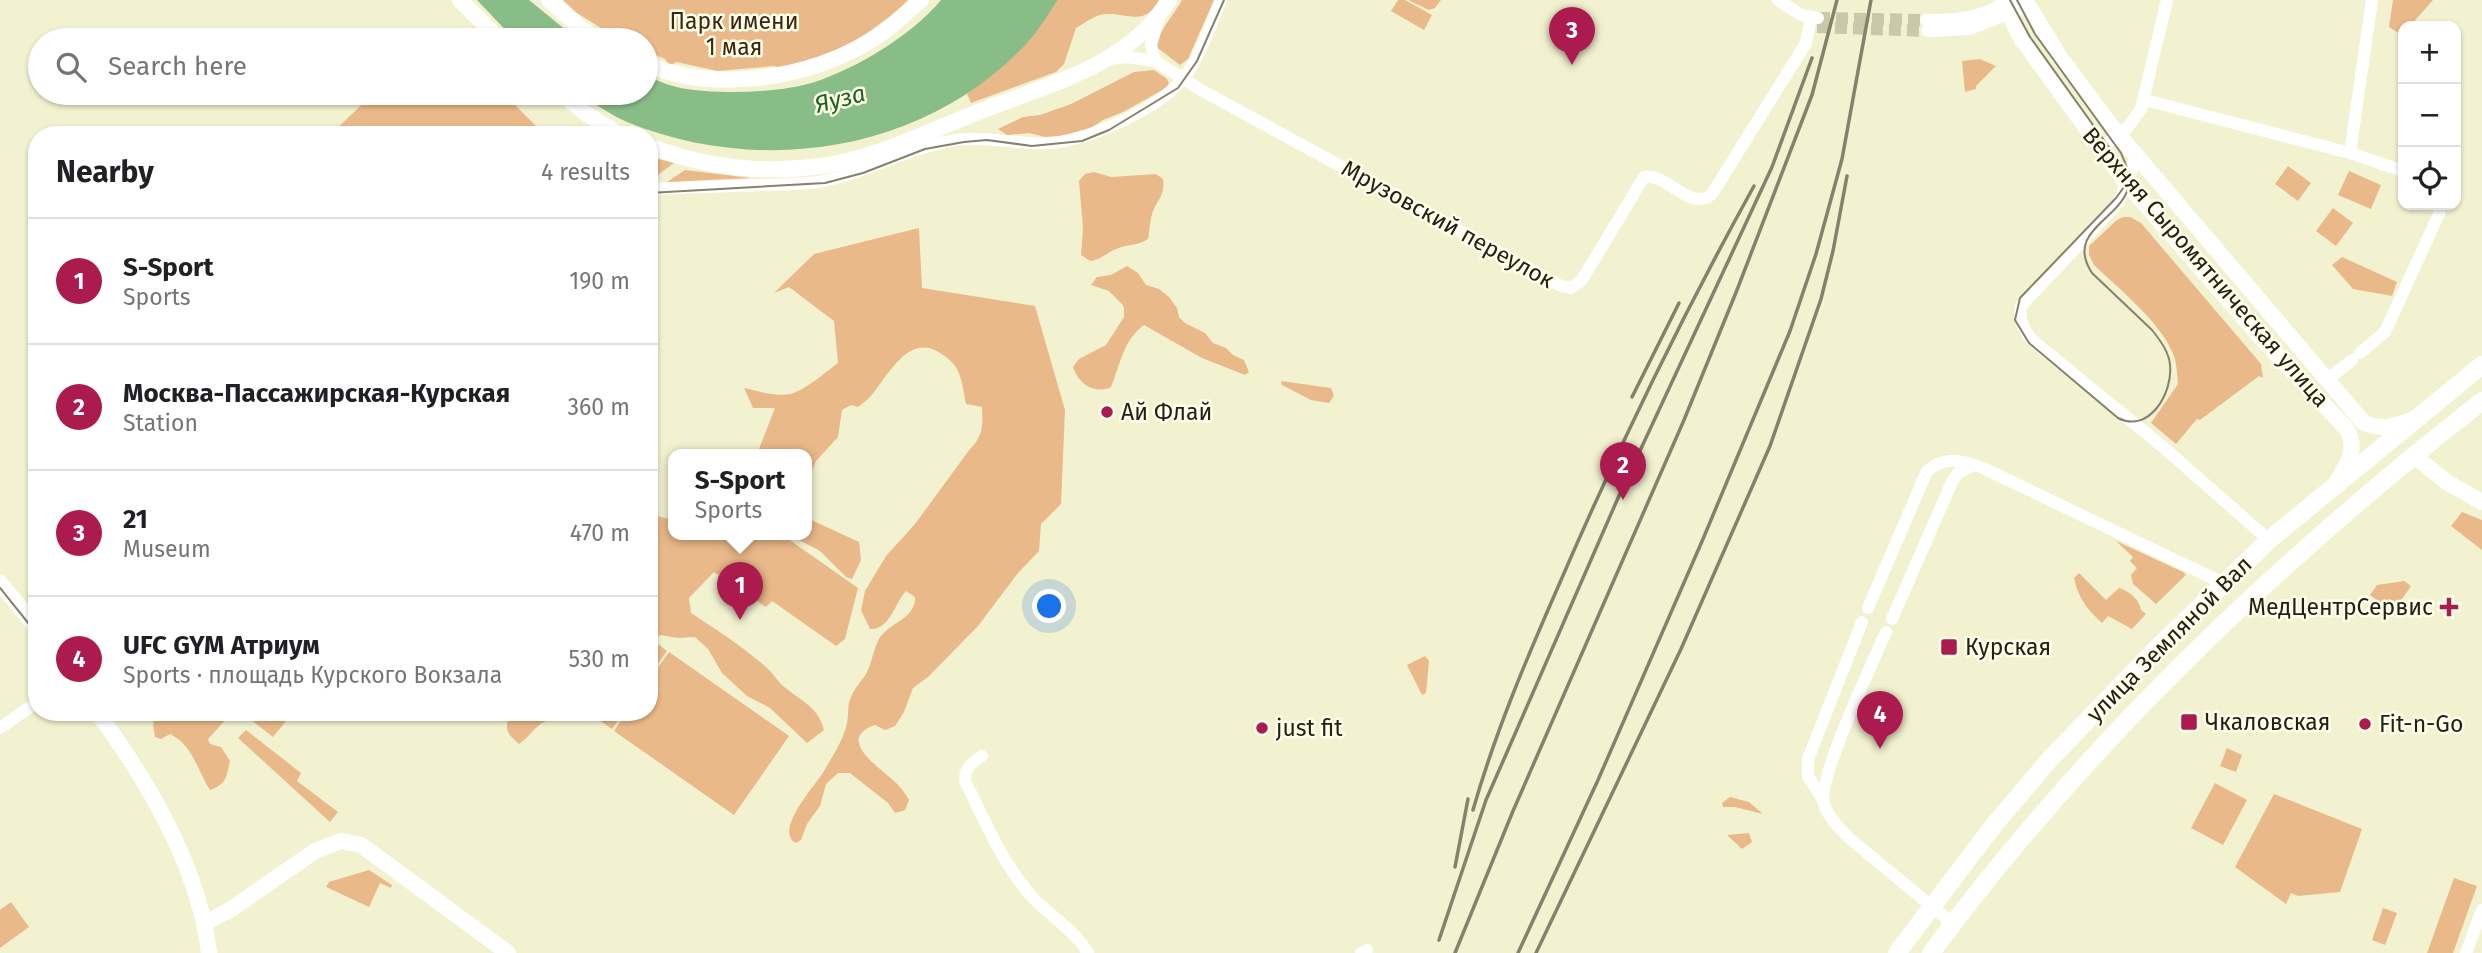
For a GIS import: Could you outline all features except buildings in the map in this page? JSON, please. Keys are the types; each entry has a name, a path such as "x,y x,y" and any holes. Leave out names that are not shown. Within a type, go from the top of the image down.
{"main road":[{"path":"460,0 488,28"},
{"path":"549,0 581,28"},
{"path":"658,69 703,77 775,75 840,57 872,40 921,0"},
{"name":"Верхняя Сыромятническая улица","path":"2012,6 2059,56 2136,156 2368,425 2392,427 2416,419"},
{"name":"Верхняя Сыромятническая улица","path":"2012,6 2028,47 2100,149 2263,340 2346,428 2352,440 2352,453 2334,487"},
{"path":"658,149 682,157 761,170 823,166 872,153 1107,59 1138,37 1165,7"},
{"path":"576,105 606,126"},
{"path":"593,118 596,126"},
{"name":"улица Земляной Вал","path":"1897,953 1994,825 2050,759 2155,649 2270,540 2482,365"},
{"name":"улица Земляной Вал","path":"1931,953 2056,797 2143,704 2301,552 2413,455 2482,401"},
{"path":"2413,455 2448,483 2482,502"},
{"path":"0,583 28,617"},
{"path":"103,721 151,789 162,811 205,923 209,953"},
{"path":"205,923 230,910 315,851 334,843 351,842 361,845 508,953"}],"street":[{"path":"658,189 825,181 862,171 924,147 964,139 1050,143 1082,139 1144,108 1168,93 1183,79 1195,60 1221,0"},
{"name":"Мрузовский переулок","path":"1107,59 1127,57 1155,61 1532,271 1559,285 1575,288 1644,177 1654,177 1696,199 1704,200 1712,194 1806,43 1814,22 1778,0"},
{"path":"2100,149 2119,135 2137,116 2145,100 2167,0"},
{"path":"2350,153 2372,0"},
{"path":"1926,26 2012,6"},
{"path":"1155,61 1152,56 1152,37 1165,7"},
{"path":"2145,100 2350,153 2398,169"},
{"path":"2136,156 2118,203 2021,306 2019,317 2023,330 2270,540"},
{"path":"2327,380 2385,332 2440,210"},
{"path":"1868,608 1927,471 1948,460 1975,465 2223,583"},
{"path":"1892,618 1952,482 1958,473 1975,465"},
{"path":"1862,622 1808,759 1808,776 1835,823 1849,838 1953,923"},
{"path":"1823,800 1828,768 1886,632"},
{"path":"0,728 28,708"},
{"path":"982,756 970,764 965,771 964,781 1006,859 1034,898 1074,934 1087,953"},
{"path":"2466,953 2482,910"}],"green space":[{"name":"Парк имени 1 мая","path":"563,0 908,0 845,51 785,69 774,66 718,71 676,62 670,66 665,59 658,56 658,28 601,28 577,13"},
{"path":"1058,0 1159,0 1142,16 1098,15 1076,28 1064,64 1056,72 971,103 967,94 1027,42"},
{"path":"1182,0 1214,0 1188,59 1180,65 1155,46"},
{"path":"1398,0 1405,0 1432,15 1424,30 1391,11"},
{"path":"1408,0 1441,0 1435,8 1429,10"},
{"path":"2393,0 2433,0 2414,21 2398,21 2398,33 2389,27"},
{"path":"1980,59 1996,66 1976,89 1965,92 1962,61"},
{"path":"1154,70 1167,79 1169,83 1166,88 1089,129 1045,137 1029,133 1007,135 998,129 1023,117 1040,115 1071,104 1134,72"},
{"path":"361,105 515,105 536,126 339,126"},
{"path":"658,159 674,163 658,175"},
{"path":"2288,166 2311,183 2298,201 2275,184"},
{"path":"685,170 751,178 667,182"},
{"path":"2349,171 2381,185 2371,209 2338,195"},
{"path":"1094,172 1111,177 1156,174 1163,179 1163,185 1152,214 1148,239 1120,247 1090,261 1081,255 1083,228 1079,181 1085,174"},
{"path":"2333,208 2353,223 2336,246 2316,231"},
{"path":"2123,217 2130,217 2141,223 2261,364 2263,378 2259,376 2200,420 2197,419 2176,444 2151,423 2178,384 2174,356 2150,319 2094,265 2089,255 2089,246"},
{"path":"919,228 922,288 1035,306 1065,410 1061,504 1041,524 1039,551 1018,573 978,626 928,677 913,688 904,712 895,726 885,730 875,725 863,731 859,739 860,747 866,756 906,794 909,800 905,810 895,813 888,803 850,773 838,773 826,784 820,806 807,824 801,840 796,843 790,837 792,819 841,742 850,700 868,670 879,639 907,615 914,604 915,597 906,591 887,621 870,629 861,610 865,591 886,556 915,524 978,440 982,425 982,407 966,404 959,374 953,363 929,348 919,348 910,351 894,366 867,400 858,407 851,405 842,410 838,437 816,461 812,470 812,449 759,449 775,408 753,408 744,388 773,394 790,394 808,385 838,363 834,321 789,287 774,293 814,254"},
{"path":"2342,257 2397,282 2392,296 2353,289 2332,265"},
{"path":"1127,266 1138,273 1146,285 1159,289 1169,297 1185,323 1205,333 1213,343 1244,360 1249,372 1245,375 1202,358 1144,325 1131,338 1111,387 1099,390 1087,386 1073,367 1079,359 1106,345 1124,317 1122,304 1109,291 1091,285 1097,277 1111,275"},
{"path":"1281,381 1331,388 1334,396 1329,403 1311,400 1282,385"},
{"path":"2462,512 2482,520 2482,550 2451,526"},
{"path":"658,516 668,519 668,540 790,540 858,588 845,639 836,646 772,601 766,607 714,572 689,598 691,613 757,660 817,715 824,730 807,743 770,708 747,696 722,673 708,649 695,637 658,637"},
{"path":"812,520 859,542 861,560 852,579 846,577 820,551 799,540 812,540"},
{"path":"2116,541 2186,575 2156,604 2133,584 2131,575 2137,568 2130,561 2133,557"},
{"path":"2079,573 2106,600 2119,588 2126,591 2136,599 2146,614 2132,629 2108,616 2102,623 2078,592 2074,578"},
{"path":"2404,581 2411,586 2393,612 2370,595 2377,585"},
{"path":"658,644 667,651 658,664"},
{"path":"669,652 789,736 734,815 614,731 621,721 658,721 658,667"},
{"path":"1425,656 1429,661 1426,693 1422,695 1407,665"},
{"path":"154,721 224,721 208,739 210,744 221,747 230,761 225,779 210,790 184,745 170,734 161,739 155,737"},
{"path":"253,721 286,721 273,737"},
{"path":"547,721 519,744 507,730 507,723"},
{"path":"601,721 618,721 612,729"},
{"path":"246,730 301,773 297,781 338,812 330,822 238,738"},
{"path":"2227,748 2242,755 2236,772 2220,766"},
{"path":"2215,783 2247,800 2223,845 2191,828"},
{"path":"2274,794 2362,829 2340,892 2298,896 2291,893 2286,904 2235,867"},
{"path":"1730,797 1749,802 1763,814 1723,807 1722,803"},
{"path":"1749,833 1752,842 1742,849 1727,835"},
{"path":"369,870 392,885 391,888 380,883 369,907 326,887 329,882"},
{"path":"2454,878 2477,886 2453,953 2427,953"},
{"path":"11,902 29,927 0,948 0,910"},
{"path":"2383,908 2397,913 2385,945 2372,940"}],"water":[{"path":"477,0 529,0 563,28 504,28"},
{"name":"Яуза","path":"941,0 1058,0 1027,43 986,80 941,109 892,130 840,144 786,150 732,148 679,139 658,132 658,126 639,126 627,122 597,105 658,105 658,80 677,87 713,92 767,91 801,86 832,76 867,59 929,13"}],"tunnel":[{"path":"1818,18 1926,20"},
{"path":"1817,27 1927,31"}],"tram line":[{"path":"658,192 825,183 863,173 925,149 964,142 987,140 1032,146 1082,141 1109,130 1178,88 1197,61 1224,0"},
{"path":"2010,0 2030,37 2116,157 2124,180 2124,187 2116,198 2020,298 2015,320 2029,343 2118,418 2140,420 2157,408 2168,387 2168,355 2152,330 2092,273 2085,258 2085,246 2090,235 2124,197 2129,185 2127,168 2121,153 2035,34 2017,0"},
{"path":"0,588 28,623"}],"railway":[{"path":"1455,953 1513,811 1684,420 1737,290 1812,95 1837,0"},
{"path":"1518,953 1598,780 1790,331 1816,254 1842,159 1871,0"},
{"path":"1439,940 1486,800 1618,498 1772,167 1812,58"},
{"path":"1536,953 1681,649 1770,446 1821,299 1847,176"},
{"path":"1473,810 1512,697 1580,536 1676,334 1754,186"},
{"path":"1632,397 1679,303"},
{"path":"1455,867 1468,799"}],"place":[{"name":"21","path":"1572,65"},
{"name":"Ай Флай","path":"1107,412"},
{"name":"Москва-Пассажирская-Курская","path":"1623,500"},
{"name":"МедЦентрСервис","path":"2449,607"},
{"name":"S-Sport","path":"740,620"},
{"name":"Курская","path":"1949,647"},
{"name":"Чкаловская","path":"2189,722"},
{"name":"Fit-n-Go","path":"2365,724"},
{"name":"just fit","path":"1262,728"},
{"name":"UFC GYM Атриум","path":"1880,749"}]}
